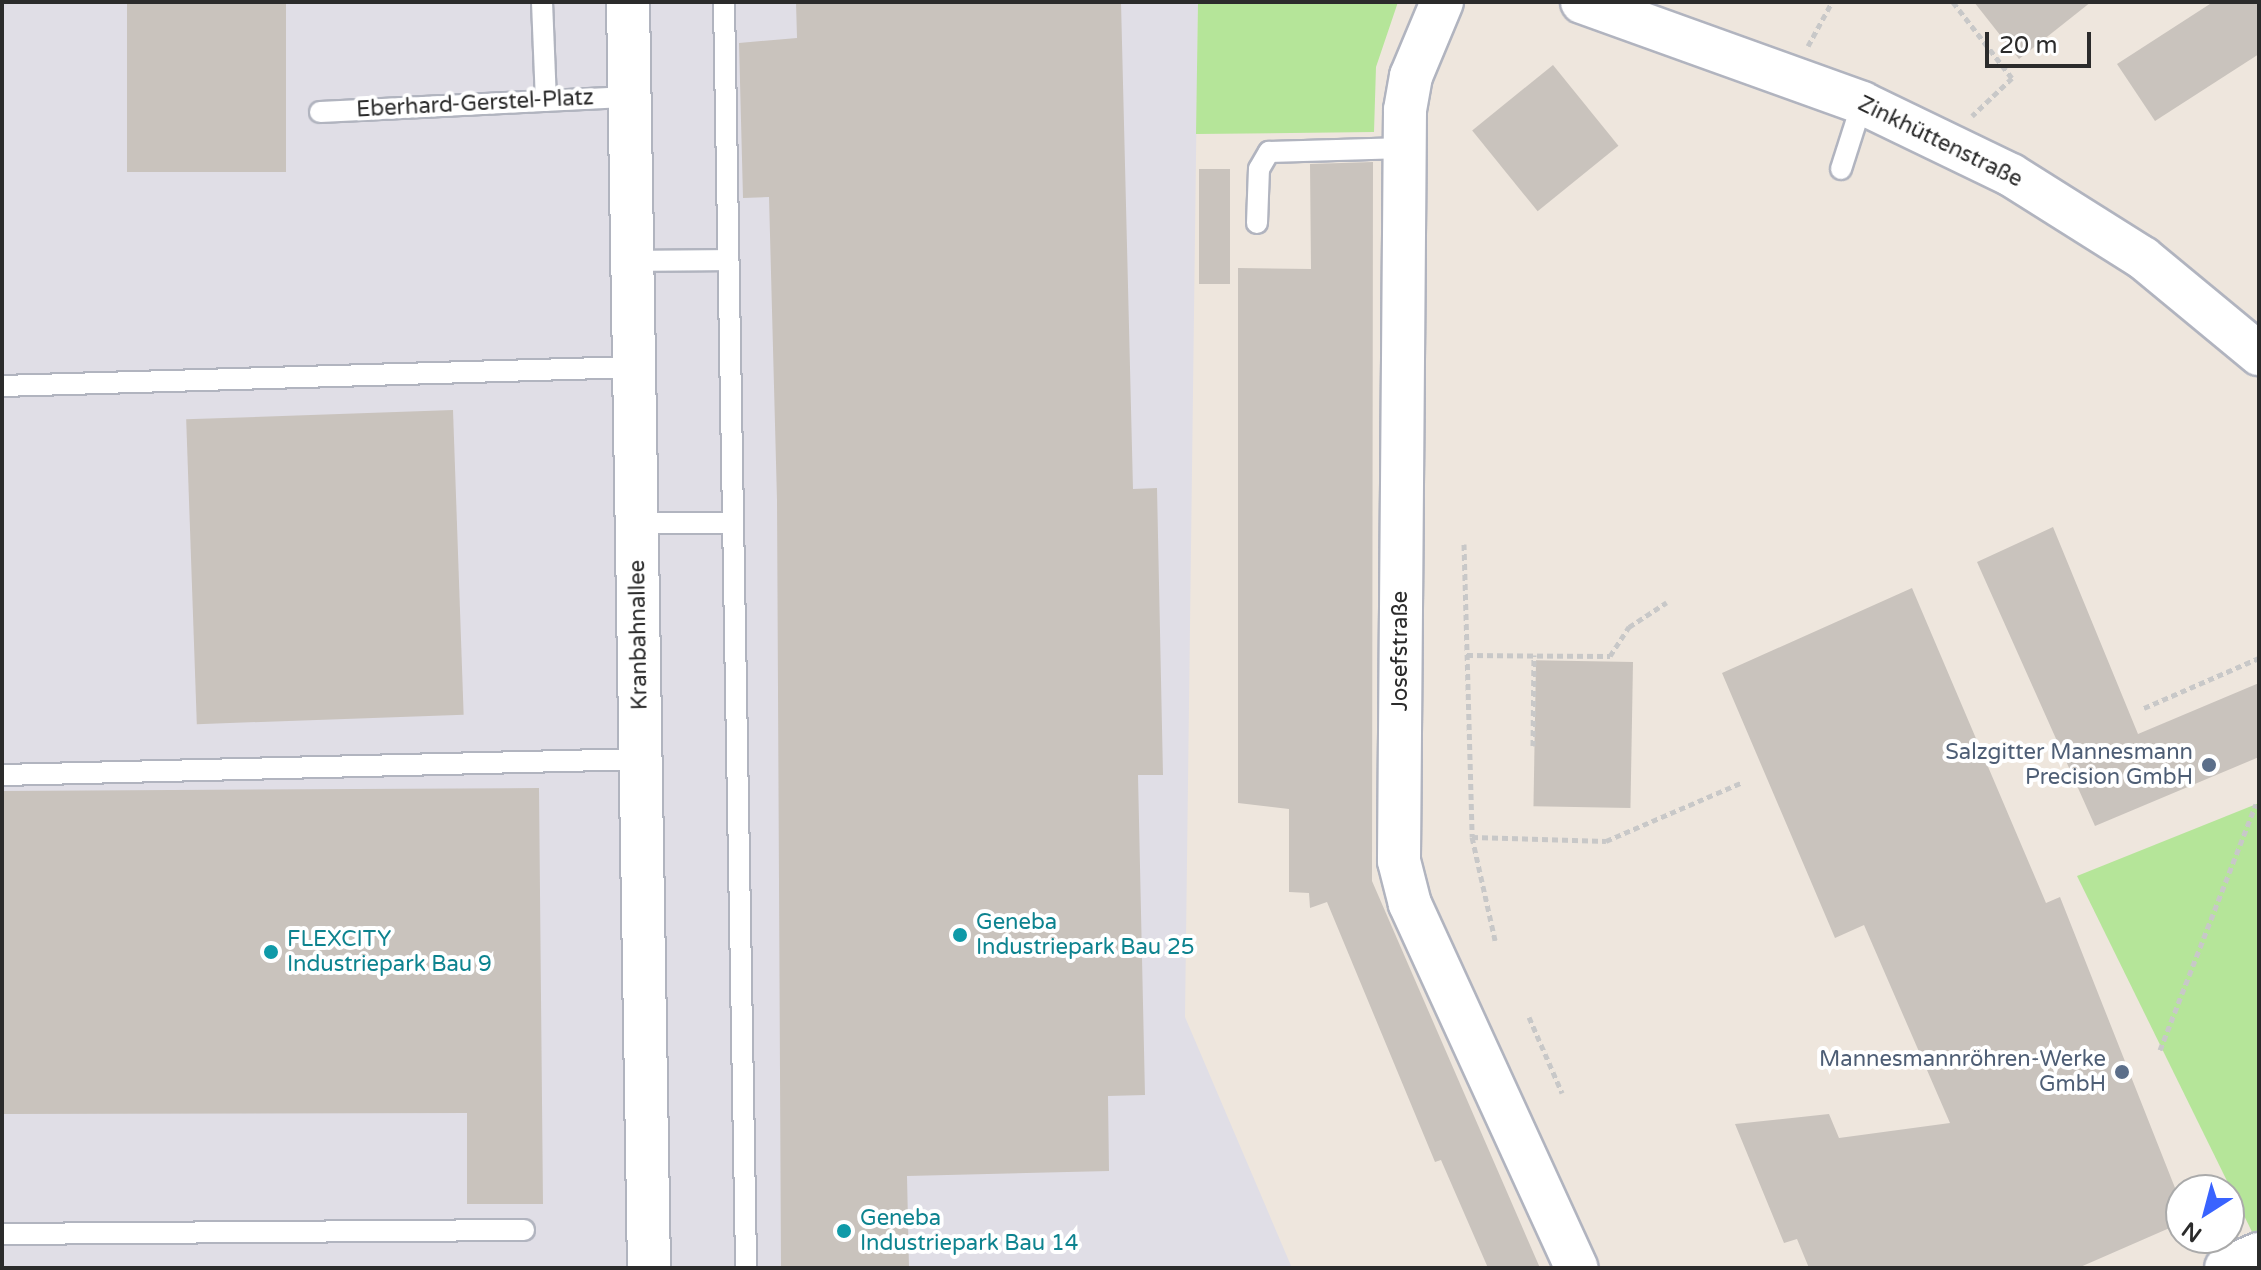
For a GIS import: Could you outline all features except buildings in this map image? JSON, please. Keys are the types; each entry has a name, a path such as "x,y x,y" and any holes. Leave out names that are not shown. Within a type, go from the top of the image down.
{"street":[{"name":"Kranbahnallee","path":"628,2 649,1268"},
{"name":"Josefstraße","path":"1442,2 1411,76 1405,148 1402,884 1577,1268"},
{"name":"Zinkhüttenstraße","path":"1582,2 1862,103 1945,142 2113,237 2259,354"}],"lane":[{"path":"542,2 546,101"},
{"path":"724,2 726,260 746,1268"},
{"name":"Eberhard-Gerstel-Platz","path":"320,112 630,97"},
{"path":"1841,169 1862,103"},
{"path":"1257,223 1259,169 1269,152 1405,148"},
{"path":"633,261 726,260"},
{"path":"2,386 635,367"},
{"path":"637,523 732,523"},
{"path":"2,775 641,759"},
{"path":"2,1234 524,1230"}],"path":[{"path":"1797,79 1814,27 1832,2"},
{"path":"1945,142 2012,78 1953,2"},
{"path":"1464,544 1472,837 1495,940"},
{"path":"1467,655 1610,656 1629,627 1667,602"},
{"path":"1533,746 1534,655"},
{"path":"2144,708 2259,658"},
{"path":"1472,837 1606,841 1743,782"},
{"path":"2160,1050 2256,804"},
{"path":"1529,1017 1562,1093"}],"shaded area":[{"path":"2,2 1198,2 1185,1017 1292,1268 2,1268"}],"green space":[{"path":"1198,2 1398,2 1376,67 1374,132 1196,134"},
{"path":"2259,803 2259,1246 2245,1218 2245,1174 2224,1174 2077,876"}],"place":[{"name":"Salzgitter Mannesmann Precision GmbH","path":"2209,765"},
{"name":"Geneba Industriepark Bau 25","path":"960,935"},
{"name":"FLEXCITY Industriepark Bau 9","path":"271,952"},
{"name":"Mannesmannröhren-Werke GmbH","path":"2122,1072"},
{"name":"Geneba Industriepark Bau 14","path":"844,1231"}]}
